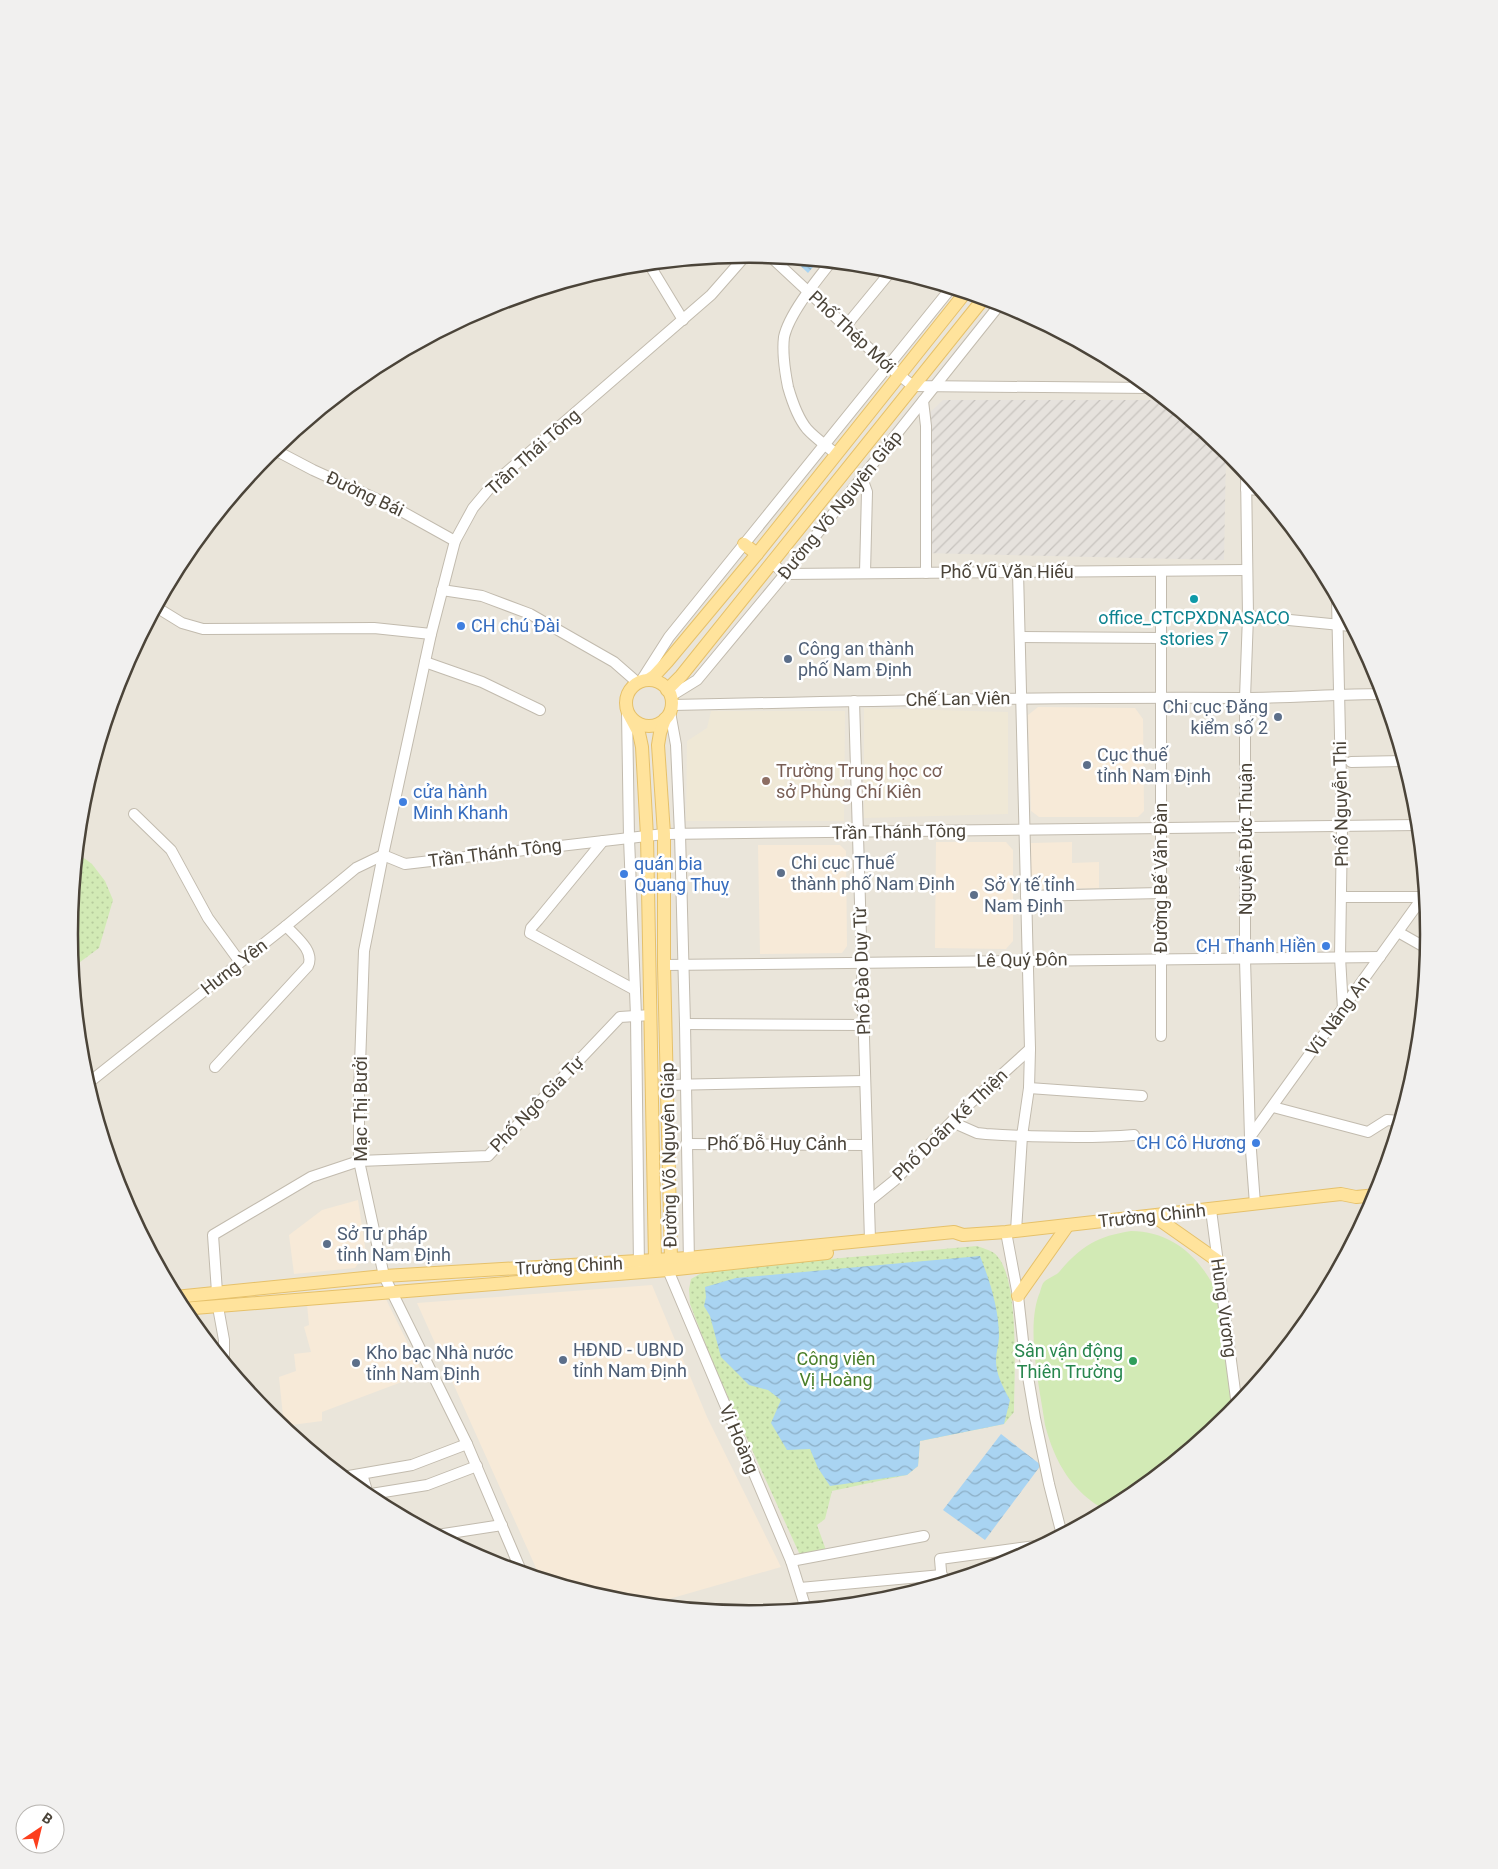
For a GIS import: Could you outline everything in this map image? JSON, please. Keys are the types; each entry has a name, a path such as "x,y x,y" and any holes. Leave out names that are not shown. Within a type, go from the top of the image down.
{"main road":[{"name":"Đường Võ Nguyên Giáp","path":"642,681 654,676 667,662 961,298"},
{"name":"Đường Võ Nguyên Giáp","path":"670,1265 664,965 664,834 658,746 669,704 681,676 979,304"},
{"path":"744,544 756,554"},
{"path":"642,681 662,684 669,704 652,726 644,726 629,714 626,697 629,690 642,681"},
{"name":"Đường Võ Nguyên Giáp","path":"629,714 642,746 647,836 654,1260"},
{"name":"Trường Chinh","path":"183,1296 384,1276 670,1265 870,1240 954,1232 963,1235 1011,1231 1211,1210 1341,1194 1352,1189 1370,1188"},
{"name":"Trường Chinh","path":"1341,1194 1356,1197 1367,1196"},
{"path":"1154,1216 1218,1261"},
{"path":"1018,1296 1068,1225"},
{"name":"Trường Chinh","path":"688,1263 956,1240 963,1235"},
{"name":"Trường Chinh","path":"191,1308 357,1294 393,1293 639,1267 654,1260 670,1265"},
{"path":"217,1292 218,1307"}],"street":[{"name":"Trần Thái Tông","path":"383,855 442,590 455,541 473,508 494,483 711,295 739,263"},
{"name":"Phố Thép Mới","path":"778,264 845,327 899,376 913,386"},
{"path":"826,268 808,291 795,312 784,336 784,356 786,379 794,406 807,429 836,454"},
{"path":"653,270 683,320"},
{"path":"845,327 886,277"},
{"path":"442,590 482,596 530,614 614,662 642,681 669,637 946,293"},
{"name":"Đường Võ Nguyên Giáp","path":"688,1263 680,834 676,745 669,704 697,680 785,574 995,310"},
{"path":"913,386 1138,388"},
{"path":"923,401 926,426 926,573"},
{"name":"Đường Bái","path":"281,454 392,506 455,541"},
{"path":"862,478 868,492 865,573"},
{"name":"Nguyễn Đức Thuận","path":"1246,483 1248,616 1245,698 1245,959 1250,1138 1255,1204"},
{"path":"1246,489 1252,489"},
{"path":"772,563 785,574"},
{"name":"Phố Vũ Văn Hiếu","path":"785,574 1246,570"},
{"name":"Đường Bế Văn Đàn","path":"1161,571 1161,1036"},
{"path":"1018,572 1030,1049 1029,1088 1011,1231 1025,1359 1035,1418 1061,1529"},
{"path":"161,610 182,623 203,629 374,628 431,634"},
{"name":"Phố Nguyễn Thi","path":"1337,612 1342,827 1340,957 1343,1009"},
{"path":"1248,616 1345,625"},
{"path":"1020,638 1161,638"},
{"path":"426,662 482,682 540,710"},
{"name":"Chế Lan Viên","path":"669,704 1021,698 1245,698 1375,694"},
{"name":"Phố Đào Duy Từ","path":"854,701 870,1240"},
{"name":"Đường Võ Nguyên Giáp","path":"629,714 629,838 636,1016 639,1267"},
{"path":"1351,762 1398,762"},
{"path":"134,814 171,850 208,918 240,962"},
{"name":"Trần Thánh Tông","path":"383,855 405,864 664,834 1412,825"},
{"path":"603,841 534,924 530,932 635,990"},
{"name":"Hưng Yên","path":"93,1079 356,868 383,855"},
{"name":"Mạc Thị Bưởi","path":"383,855 364,951 359,1093 359,1161 384,1276 467,1444 518,1565"},
{"path":"1026,896 1161,893"},
{"path":"1341,897 1419,896"},
{"name":"Vũ Năng An","path":"1250,1138 1419,903"},
{"path":"215,1067 308,966 310,953 286,926"},
{"path":"1398,932 1420,944"},
{"name":"Lê Quý Đôn","path":"664,965 1380,957"},
{"name":"Phố Ngô Gia Tự","path":"217,1292 213,1235 311,1177 359,1161 488,1156 620,1017 651,1014"},
{"path":"685,1024 864,1025"},
{"name":"Phố Doãn Kế Thiện","path":"869,1200 895,1180 966,1107 1030,1049"},
{"path":"667,1085 865,1082"},
{"path":"1029,1088 1142,1096"},
{"path":"1272,1107 1368,1132 1387,1120 1394,1121"},
{"path":"952,1122 977,1133 1091,1138 1134,1135"},
{"name":"Phố Đỗ Huy Cảnh","path":"686,1144 867,1144"},
{"name":"Hùng Vương","path":"1211,1210 1237,1395"},
{"name":"Vị Hoàng","path":"670,1265 791,1561 804,1604"},
{"path":"218,1307 224,1340 224,1353"},
{"path":"352,1476 412,1465 467,1444"},
{"path":"378,1494 428,1484 476,1466"},
{"path":"362,1474 364,1485"},
{"path":"446,1534 502,1526"},
{"path":"791,1561 924,1536"},
{"path":"942,1577 940,1559 1022,1548"},
{"path":"800,1588 934,1579"}],"shaded area":[{"path":"705,264 793,264 837,269 923,286 965,299 1006,314 1046,332 1085,353 1122,376 1192,430 1254,492 1282,526 1331,599 1351,638 1385,719 1398,761 1408,803 1419,891 1419,978 1415,1022 1408,1066 1385,1150 1351,1231 1331,1270 1282,1343 1254,1377 1192,1439 1158,1467 1122,1493 1046,1537 1006,1555 923,1583 880,1593 793,1605 705,1605 661,1600 575,1583 533,1570 492,1555 452,1537 413,1516 376,1493 306,1439 244,1377 216,1343 167,1270 147,1231 113,1150 100,1108 90,1066 79,978 79,891 83,847 90,803 113,719 147,638 167,599 216,526 244,492 306,430 340,402 376,376 452,332 492,314 575,286 618,276"},
{"path":"943,400 1155,400 1192,430 1226,462 1224,560 924,553 925,417"},
{"name":"Cục thuế tỉnh Nam Định","path":"1038,707 1135,708 1143,719 1144,811 1138,817 1039,817 1031,811 1028,715"},
{"path":"864,708 1008,712 1008,814 864,818"},
{"name":"Trường Trung học cơ sở Phùng Chí Kiên","path":"711,711 845,711 844,821 686,821 687,741 707,728"},
{"name":"Sở Y tế tỉnh Nam Định","path":"936,842 1006,842 1013,850 1013,941 1006,949 935,948"},
{"path":"1072,842 1072,863 1099,862 1099,888 1031,889 1031,843"},
{"path":"758,845 840,845 846,851 847,946 842,953 760,954"},
{"name":"Sở Tư pháp tỉnh Nam Định","path":"358,1200 366,1253 355,1268 294,1274 289,1235 322,1210"},
{"path":"652,1285 707,1417 781,1567 664,1600 618,1593 538,1571 417,1303"},
{"name":"Kho bạc Nhà nước tỉnh Nam Định","path":"384,1295 423,1374 322,1412 322,1421 291,1425 283,1418 279,1377 296,1371 294,1354 311,1352 304,1327 309,1325 307,1304"}],"green space":[{"path":"82,857 92,864 105,881 113,900 99,948 79,963 79,891"},
{"name":"Sân vận động Thiên Trường","path":"1131,1231 1144,1232 1169,1240 1189,1254 1206,1273 1213,1285 1222,1313 1233,1400 1192,1439 1158,1467 1100,1507 1084,1495 1067,1475 1049,1439 1045,1425 1035,1358 1034,1322 1036,1306 1044,1282 1058,1273 1083,1249 1100,1239"},
{"name":"Công viên Vị Hoàng","path":"977,1246 994,1253 1003,1264 1009,1282 1015,1352 1014,1412 1004,1424 920,1441 918,1466 907,1475 832,1491 825,1519 817,1525 827,1553 800,1555 713,1364 690,1304 689,1289 691,1279 707,1270"}],"water":[{"path":"799,265 814,266 808,273"},
{"name":"Công viên Vị Hoàng","path":"980,1256 996,1306 999,1336 996,1357 997,1371 1010,1400 1004,1424 920,1441 918,1466 907,1475 830,1486 818,1468 810,1449 787,1450 771,1423 781,1400 768,1390 749,1385 721,1357 710,1316 704,1306 706,1297 705,1287 736,1278"},
{"path":"1001,1434 1041,1465 985,1540 943,1510"}],"place":[{"name":"office_CTCPXDNASACO stories 7","path":"1194,599"},
{"name":"CH chú Đài","path":"461,626"},
{"name":"Công an thành phố Nam Định","path":"788,659"},
{"name":"Chi cục Đăng kiểm số 2","path":"1278,717"},
{"name":"Cục thuế tỉnh Nam Định","path":"1087,765"},
{"name":"Trường Trung học cơ sở Phùng Chí Kiên","path":"766,781"},
{"name":"cửa hành Minh Khanh","path":"403,802"},
{"name":"Chi cục Thuế thành phố Nam Định","path":"781,873"},
{"name":"quán bia Quang Thuỵ","path":"624,874"},
{"name":"Sở Y tế tỉnh Nam Định","path":"974,895"},
{"name":"CH Thanh Hiền","path":"1326,946"},
{"name":"CH Cô Hương","path":"1256,1143"},
{"name":"Sở Tư pháp tỉnh Nam Định","path":"327,1244"},
{"name":"HĐND - UBND tỉnh Nam Định","path":"563,1360"},
{"name":"Sân vận động Thiên Trường","path":"1133,1361"},
{"name":"Kho bạc Nhà nước tỉnh Nam Định","path":"356,1363"}]}
